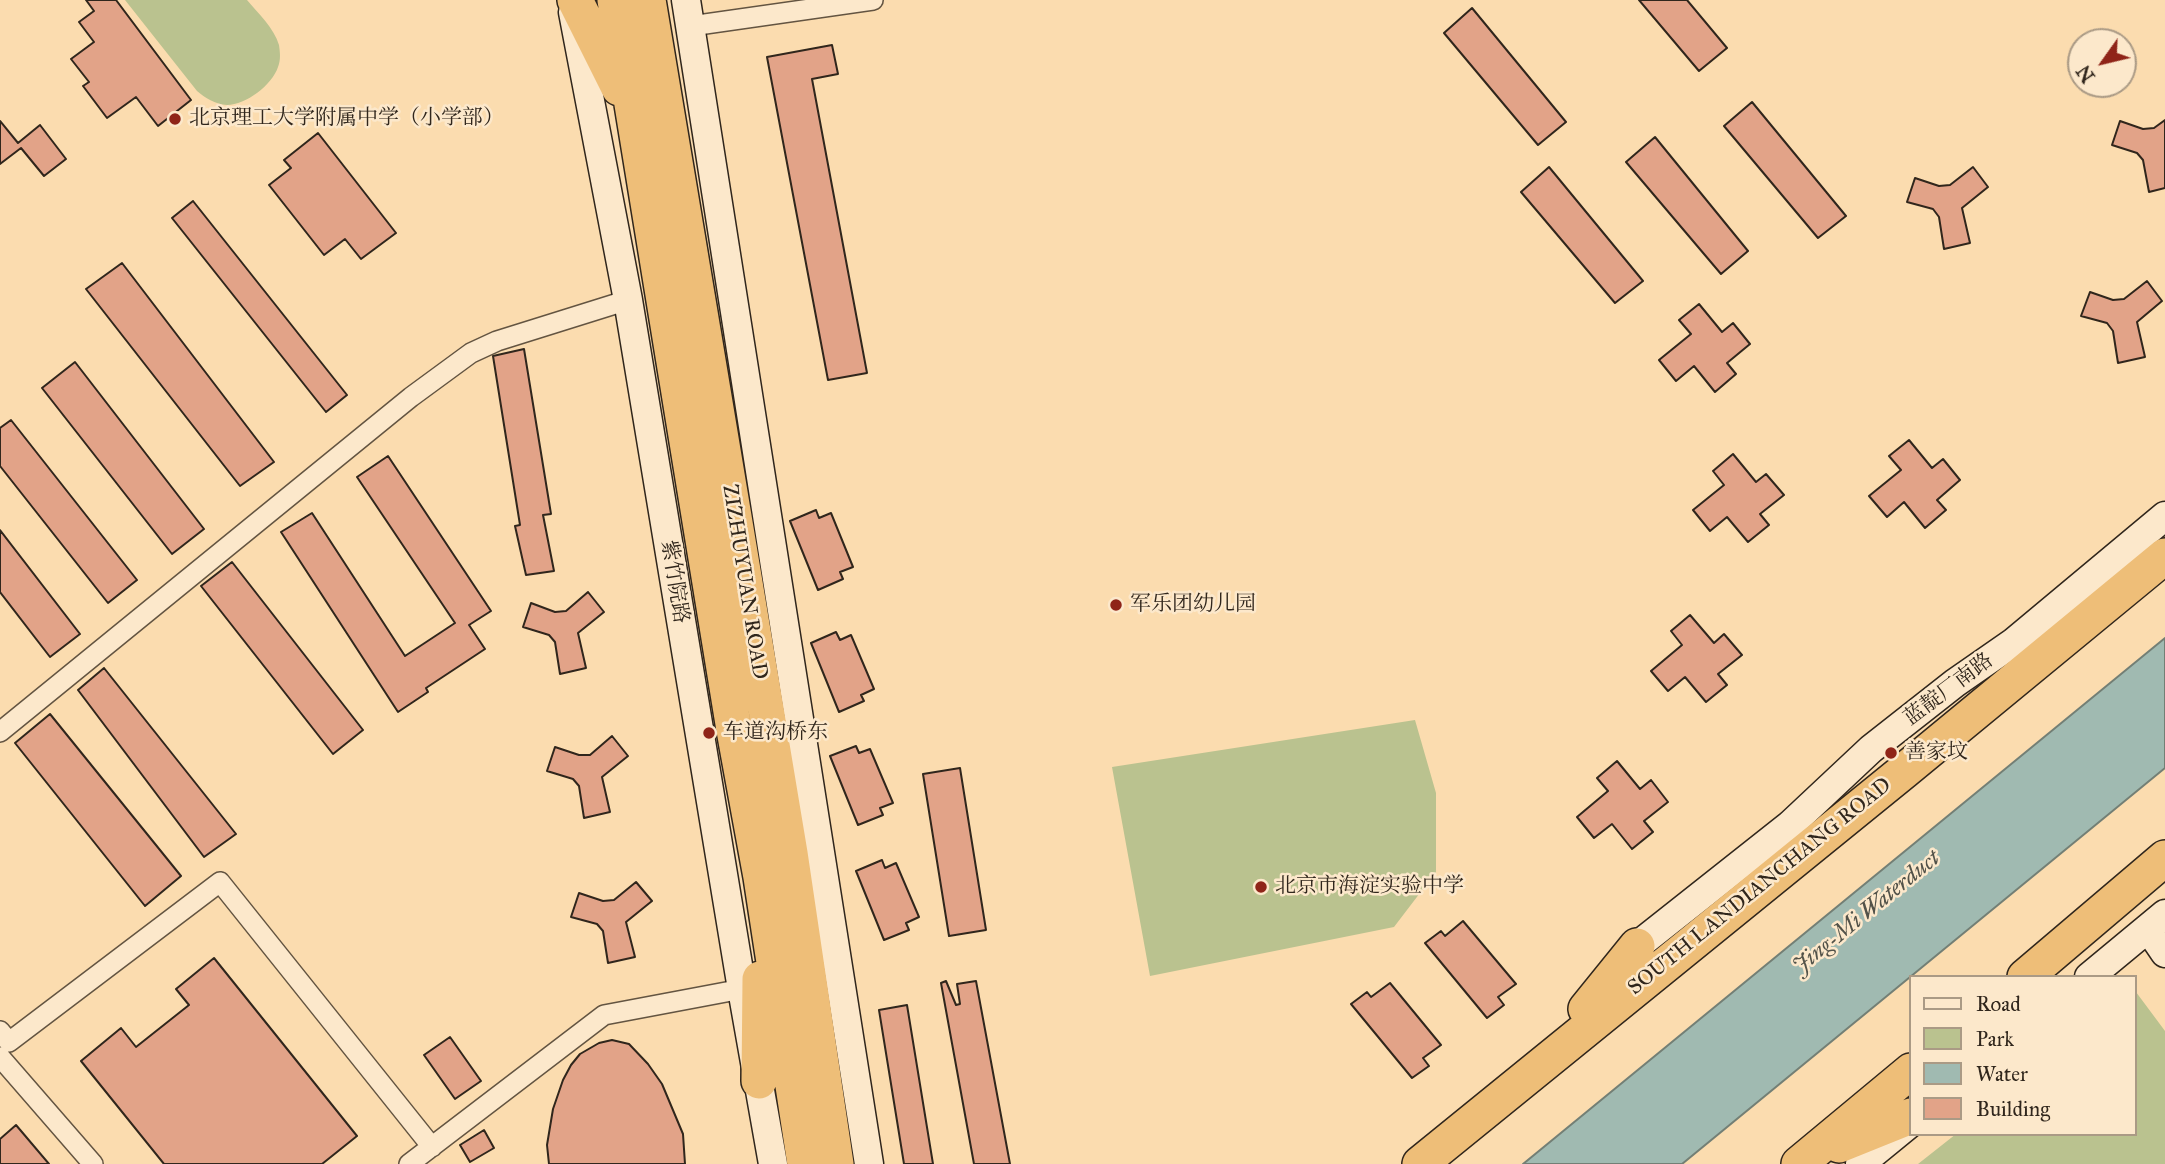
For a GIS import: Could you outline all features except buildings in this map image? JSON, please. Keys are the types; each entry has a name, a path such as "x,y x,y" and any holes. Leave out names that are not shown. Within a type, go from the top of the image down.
{"highway":[{"path":"573,0 636,122"},
{"name":"ZIZHUYUAN ROAD","path":"615,0 734,730 761,877 805,1164"},
{"name":"ZIZHUYUAN ROAD","path":"648,0 790,853 836,1164"},
{"name":"SOUTH LANDIANCHANG ROAD","path":"1420,1164 2165,556"},
{"path":"2027,975 2165,858"},
{"path":"759,1080 761,877"},
{"path":"1539,1065 1637,946"},
{"path":"1803,1161 1910,1072"},
{"path":"1803,1161 1910,1116"}],"street":[{"name":"紫竹院路","path":"573,0 628,300 773,1164"},
{"path":"869,1164 688,13 873,0"},
{"path":"0,733 411,397 471,353 497,341 628,300"},
{"name":"蓝靛厂南路","path":"1637,946 1790,825 1871,749 1955,683 2014,642 2165,516"},
{"path":"93,1164 2,1045 220,882 432,1147"},
{"path":"2091,975 2157,921 2165,953"},
{"path":"410,1164 604,1015 742,989"},
{"path":"1860,1164 1910,1123"}],"green space":[{"path":"125,0 247,0 277,39 280,59 275,74 264,87 242,102 227,105 210,100 197,91"},
{"path":"1415,720 1436,793 1436,872 1394,927 1150,976 1112,767"},
{"path":"2137,993 2165,1031 2165,1164 1918,1164 1953,1136 2137,1136"}],"water":[{"name":"Jing-Mi Waterduct","path":"2165,638 2165,768 1682,1164 1523,1164"}],"place":[{"name":"北京理工大学附属中学（小学部）","path":"175,119"},
{"name":"军乐团幼儿园","path":"1116,605"},
{"name":"车道沟桥东","path":"709,733"},
{"name":"善家坟","path":"1891,753"},
{"name":"北京市海淀实验中学","path":"1261,887"}]}
